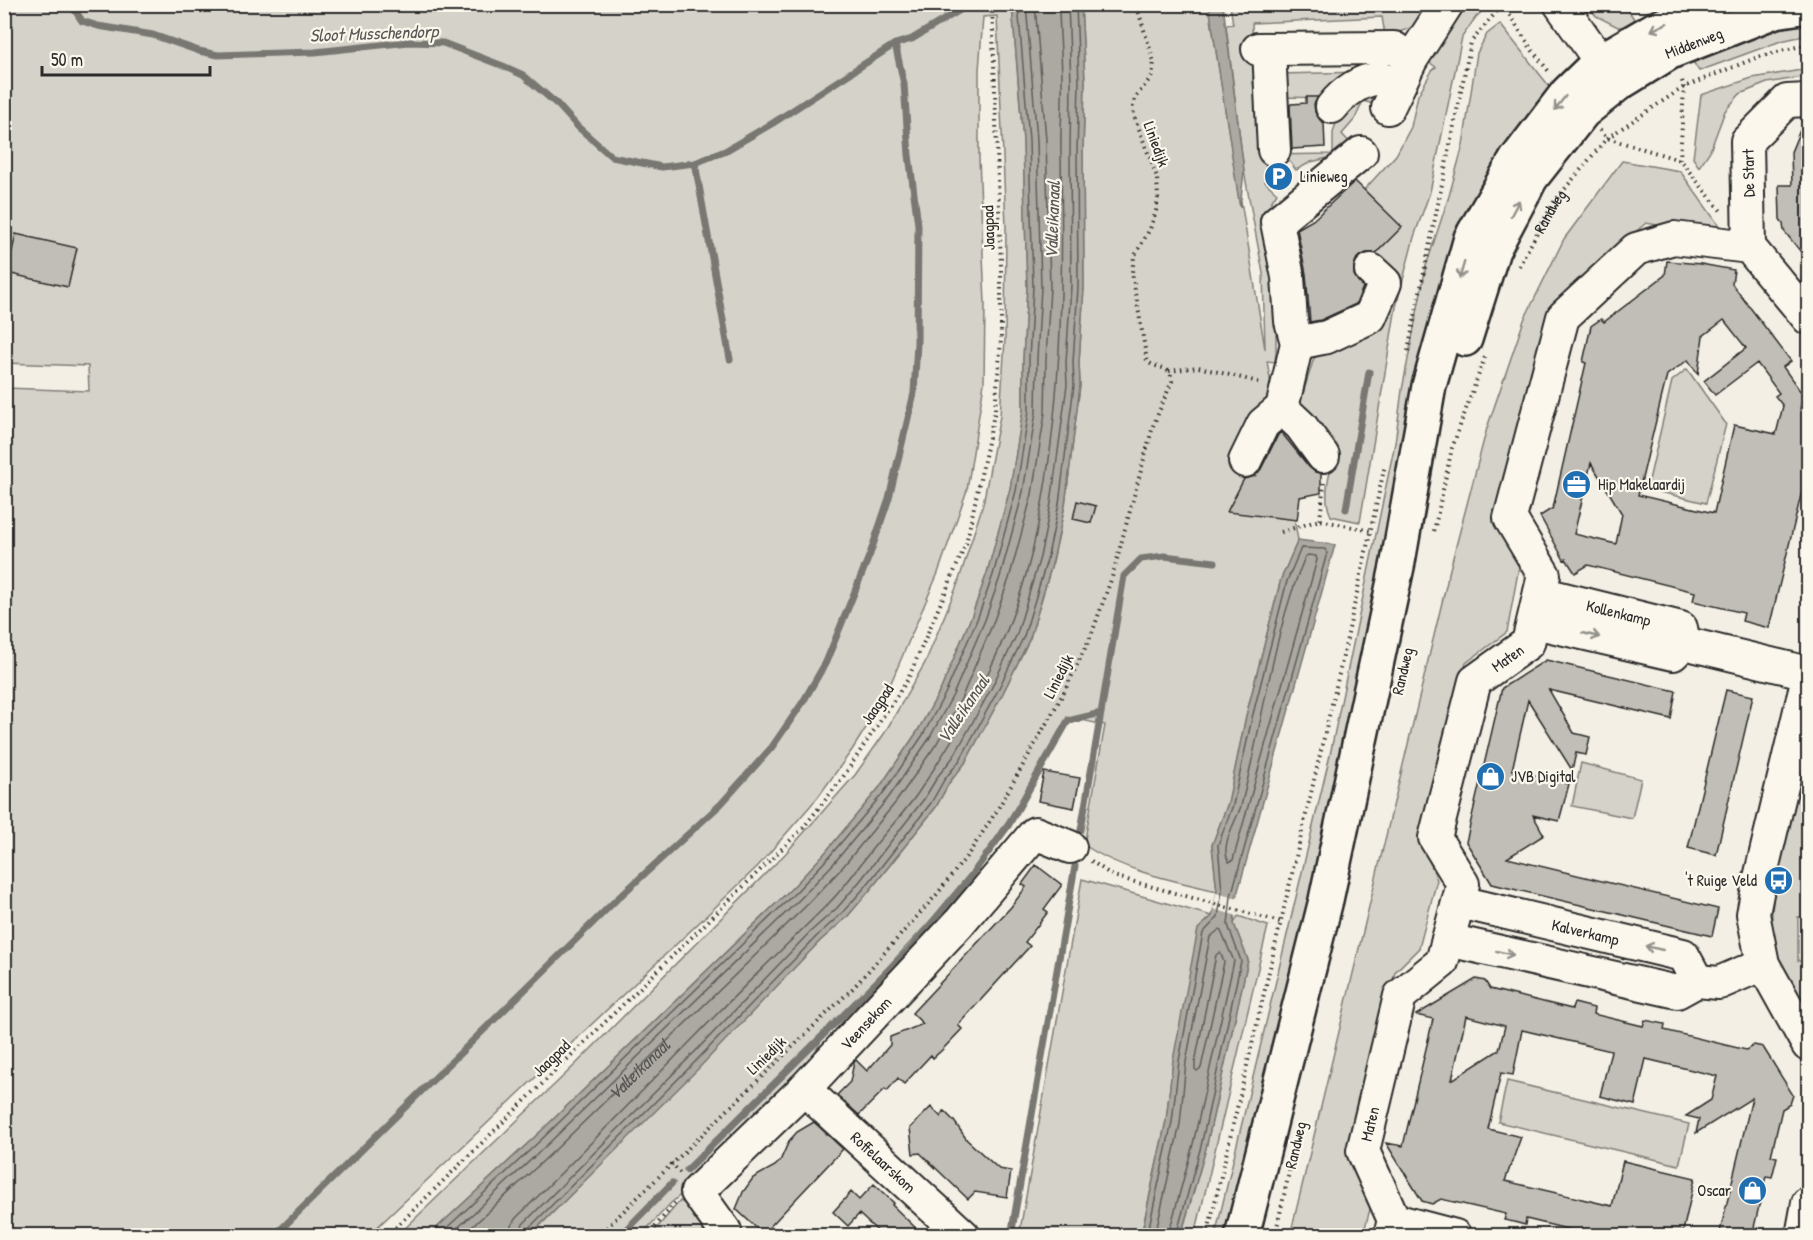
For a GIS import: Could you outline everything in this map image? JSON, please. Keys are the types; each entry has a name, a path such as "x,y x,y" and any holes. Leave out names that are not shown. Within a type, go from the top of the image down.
{"main road":[{"name":"Middenweg","path":"1609,72 1655,29 1713,4"},
{"name":"Middenweg","path":"1609,72 1670,52 1775,11 1809,6"},
{"name":"Randweg","path":"1242,1236 1326,900 1398,562 1493,250 1531,178 1583,112 1609,72"}],"street":[{"path":"1399,84 1448,4"},
{"path":"1560,4 1609,72"},
{"path":"1274,150 1266,59 1394,48 1399,84"},
{"path":"1340,99 1359,84 1373,80 1382,79 1399,84"},
{"name":"De Start","path":"1749,247 1747,141 1786,100 1809,100"},
{"path":"1245,461 1263,424 1282,408 1297,343 1291,321 1288,277 1277,222 1361,153"},
{"path":"1537,608 1544,575 1510,518 1563,317 1636,249 1674,238 1749,247 1809,318"},
{"path":"1297,343 1327,337 1370,317 1385,283 1371,270"},
{"path":"1282,408 1301,426 1323,456"},
{"name":"Kollenkamp","path":"1537,608 1681,628 1684,643 1809,675"},
{"name":"Maten","path":"1392,1228 1363,1151 1400,996 1442,962 1460,902 1463,884 1435,838 1475,681 1528,643 1537,608"},
{"path":"1809,675 1753,914 1763,964 1809,1045"},
{"name":"Veensekom","path":"697,1192 804,1089 959,923 1035,833 1070,848"},
{"name":"Kalverkamp","path":"1460,902 1683,955 1697,981"},
{"path":"1448,940 1677,993 1697,981 1719,983 1763,964"},
{"name":"Roffelaarskom","path":"804,1089 964,1236"},
{"path":"697,1192 725,1231 725,1236"},
{"path":"1802,1236 1809,1203"},
{"path":"1392,1228 1455,1236"}],"path":[{"name":"Jaagpad","path":"387,1236 802,828 841,780 908,679 966,544 995,410 1001,340 1001,266 992,4"},
{"name":"Liniedijk","path":"598,1236 853,988 938,893 969,853 996,812 1064,692 1091,636 1112,577 1153,426 1172,381 1169,371 1150,365 1147,361 1132,283 1132,262 1150,229 1158,198 1156,177 1134,116 1135,98 1152,76 1154,62 1136,4"},
{"path":"1407,357 1471,42 1503,5"},
{"name":"Randweg","path":"1515,276 1554,202 1607,138 1684,87 1758,57 1809,44"},
{"path":"1680,160 1722,212"},
{"path":"1431,541 1452,448 1488,352"},
{"path":"1169,371 1198,367 1256,381"},
{"path":"1320,520 1325,468 1321,462 1323,456"},
{"path":"1207,1236 1371,531 1385,462"},
{"path":"1281,532 1320,520 1371,531"},
{"path":"1070,848 1113,876 1280,922"},
{"name":"Randweg","path":"1275,1236 1296,1143"},
{"path":"646,1236 678,1199 697,1192"}],"shaded area":[{"path":"1340,4 1433,5 1413,26 1401,32 1385,35 1382,17 1252,23 1253,78 1260,155 1333,154 1333,133 1338,116 1380,89 1377,105 1363,101 1355,119 1342,134 1352,145 1332,157 1311,162 1296,170 1287,158 1279,163 1265,182 1277,193 1268,213 1276,277 1276,351 1275,362 1267,361 1298,540 1281,579 1246,716 1228,803 1212,845 1217,891 1131,868 1084,845 1105,725 1067,717 1019,802 987,852 944,906 825,1034 804,1072 696,1182 671,1203 641,1235 530,1236 820,941 847,917 870,890 936,807 949,783 965,763 1030,638 1053,561 1065,505 1080,385 1079,362 1084,287 1085,82 1081,5 1209,5 1265,349 1263,273 1244,171 1226,25 1233,24 1230,5 1266,5 1269,8 1281,9"},
{"path":"5,5 1012,5 1023,141 1027,287 1023,410 1010,489 987,573 941,689 917,732 879,788 824,854 792,888 539,1133 429,1235 398,1235 575,1065 785,854 855,775 884,734 925,663 958,583 983,504 1000,416 1005,340 1006,226 997,16 983,17 979,70 979,158 985,304 984,383 967,490 938,573 884,699 852,750 818,797 758,866 369,1235 5,1235 5,388 89,391 88,366 5,363"},
{"path":"1457,5 1489,5 1476,17 1462,37 1430,192 1414,237 1396,307 1360,522 1331,516 1327,493 1331,467 1336,453 1300,403 1314,358 1376,326 1374,255 1401,227 1364,190 1396,155 1411,127 1418,95 1436,67 1424,59"},
{"path":"1587,5 1625,5 1638,25 1618,27 1596,16"},
{"path":"1808,16 1808,35 1781,41 1699,71 1688,54"},
{"path":"1500,24 1553,91 1486,180 1229,1235 1215,1236 1330,755 1395,443 1402,390 1426,266 1463,145 1477,53 1487,34"},
{"path":"1364,56 1375,61 1381,72 1363,77 1332,98 1279,97 1279,74 1365,72"},
{"path":"1808,69 1808,76 1767,83 1740,94 1725,111 1710,151 1699,167 1693,158 1701,95 1752,78"},
{"path":"1622,161 1680,171 1720,227 1720,236 1646,223 1566,292 1549,325 1520,561 1507,632 1466,663 1421,840 1437,880 1419,948 1395,972 1349,1156 1372,1202 1363,1235 1290,1236 1450,569 1487,428 1524,320 1564,239"},
{"path":"1687,369 1726,424 1706,503 1647,489 1672,381"},
{"path":"1581,763 1641,779 1632,818 1572,806"},
{"path":"1797,789 1803,806 1808,806 1808,916 1798,917 1798,961 1808,961 1808,1011 1781,970 1775,955 1772,937 1777,872"},
{"path":"1082,879 1212,916 1173,1060 1166,1121 1141,1235 1019,1236"},
{"path":"1238,916 1268,926 1195,1235 1181,1236 1206,1148 1248,960 1234,924"},
{"path":"1507,1081 1689,1124 1679,1165 1498,1122"},
{"path":"680,1201 689,1206 705,1226 702,1235 650,1236"}],"water":[{"name":"Valleikanaal","path":"1012,5 1081,5 1085,82 1084,287 1079,362 1080,385 1065,505 1053,561 1030,638 965,763 949,783 936,807 847,917 820,941 698,1069 530,1235 429,1235 539,1133 792,888 824,854 879,788 917,732 941,689 987,573 1010,489 1023,410 1027,287 1023,141"},
{"path":"1209,5 1223,5 1244,171 1240,208"},
{"path":"1298,540 1335,545 1236,898 1234,924 1248,960 1206,1148 1181,1235 1141,1236 1166,1121 1173,1060 1198,929 1212,916 1217,891 1212,845 1228,803 1246,716 1281,579"}],"pier":[{"path":"1216,893 1239,899 1238,916 1213,909"}],"building":[{"path":"1306,97 1318,97 1314,104 1315,112 1324,123 1325,147 1292,149 1290,106 1306,103"},
{"path":"1805,118 1809,118 1809,262 1784,231 1780,219 1779,185 1792,185 1791,152"},
{"path":"1355,181 1402,227 1376,253 1366,253 1357,258 1354,275 1363,287 1356,304 1321,320 1310,322 1306,274 1297,229 1313,220"},
{"path":"16,234 77,248 68,287 7,273"},
{"path":"1667,261 1734,270 1732,284 1791,361 1783,367 1803,395 1800,409 1809,412 1809,462 1769,628 1742,621 1744,613 1693,601 1695,592 1588,565 1575,573 1566,559 1564,560 1540,516 1553,508 1586,363 1583,362 1591,326 1601,319 1604,322 1665,275","holes":["1724,320 1746,348 1704,381 1715,395 1757,363 1779,393 1775,396 1783,406 1776,434 1734,425 1714,513 1638,495 1667,375 1688,360 1698,374 1703,336","1591,463 1622,514 1616,544 1574,534"]},
{"path":"1281,432 1309,467 1321,473 1321,493 1300,497 1297,520 1227,512 1244,479 1255,476 1261,469"},
{"path":"1077,501 1096,506 1091,523 1073,519"},
{"path":"1546,660 1676,691 1671,719 1549,690 1574,733 1590,737 1586,755 1576,753 1572,770 1528,700 1512,770 1569,784 1559,821 1533,815 1544,835 1507,858 1718,909 1712,936 1492,884 1466,842 1502,688"},
{"path":"1726,690 1753,696 1716,855 1688,848"},
{"path":"1044,772 1080,778 1074,808 1038,801"},
{"path":"1036,865 1062,885 1044,909 1048,912 1025,942 1030,946 958,1025 962,1029 942,1050 933,1058 931,1055 904,1084 898,1078 887,1091 885,1089 859,1115 837,1095 850,1082 854,1062 856,1060 867,1071 890,1045 890,1037 923,1024 912,1013 1011,907 1026,887 1022,884"},
{"path":"1476,979 1485,981 1490,989 1572,1009 1574,1003 1594,1008 1593,1014 1643,1026 1645,1020 1665,1024 1664,1030 1746,1050 1754,1045 1763,1047 1793,1095 1790,1104 1782,1109 1771,1156 1777,1157 1772,1177 1766,1176 1752,1236 1719,1236 1752,1098 1696,1133 1699,1119 1686,1116 1711,1100 1717,1076 1646,1059 1635,1105 1600,1096 1611,1051 1522,1030 1513,1075 1501,1073 1488,1129 1521,1137 1505,1181 1612,1206 1623,1161 1695,1178 1682,1236 1575,1236 1576,1231 1526,1219 1525,1225 1504,1220 1506,1214 1441,1199 1432,1204 1422,1201 1386,1143 1403,1146 1433,1019 1416,1015","holes":["1466,1016 1505,1026 1499,1050 1452,1080"]},
{"path":"931,1107 941,1117 944,1111 967,1140 999,1169 1011,1171 1007,1197 975,1192 968,1199 920,1153 913,1154 910,1128"},
{"path":"814,1122 843,1149 763,1234 736,1209 743,1192 753,1178 780,1161 789,1141 797,1132"},
{"path":"874,1184 924,1236 883,1236 859,1214 848,1226 833,1212 851,1192 859,1200"}],"waterway":[{"name":"Sloot Musschendorp","path":"71,4 82,21 98,26 153,35 218,55 315,52 409,42 443,43 523,75 612,157 662,167 695,163 725,151 773,123 895,44 912,39 970,4"},
{"path":"274,1236 616,900 721,804 772,747 803,702 826,662 870,554 889,498 914,393 917,343 918,225 909,155 904,84 895,44"},
{"path":"695,163 730,359"},
{"path":"1346,509 1369,372"},
{"path":"687,1170 912,947 970,877 1008,826 1068,721 1101,713 1124,576 1141,559 1164,556 1215,562"},
{"path":"1081,830 1101,713"},
{"path":"1011,1236 1075,866"},
{"path":"620,1236 672,1183"}],"place":[{"name":"Linieweg","path":"1279,176"},
{"name":"Hip Makelaardij","path":"1577,484"},
{"name":"JVB Digital","path":"1490,776"},
{"name":"'t Ruige Veld","path":"1778,880"},
{"name":"Oscar","path":"1752,1190"}]}
